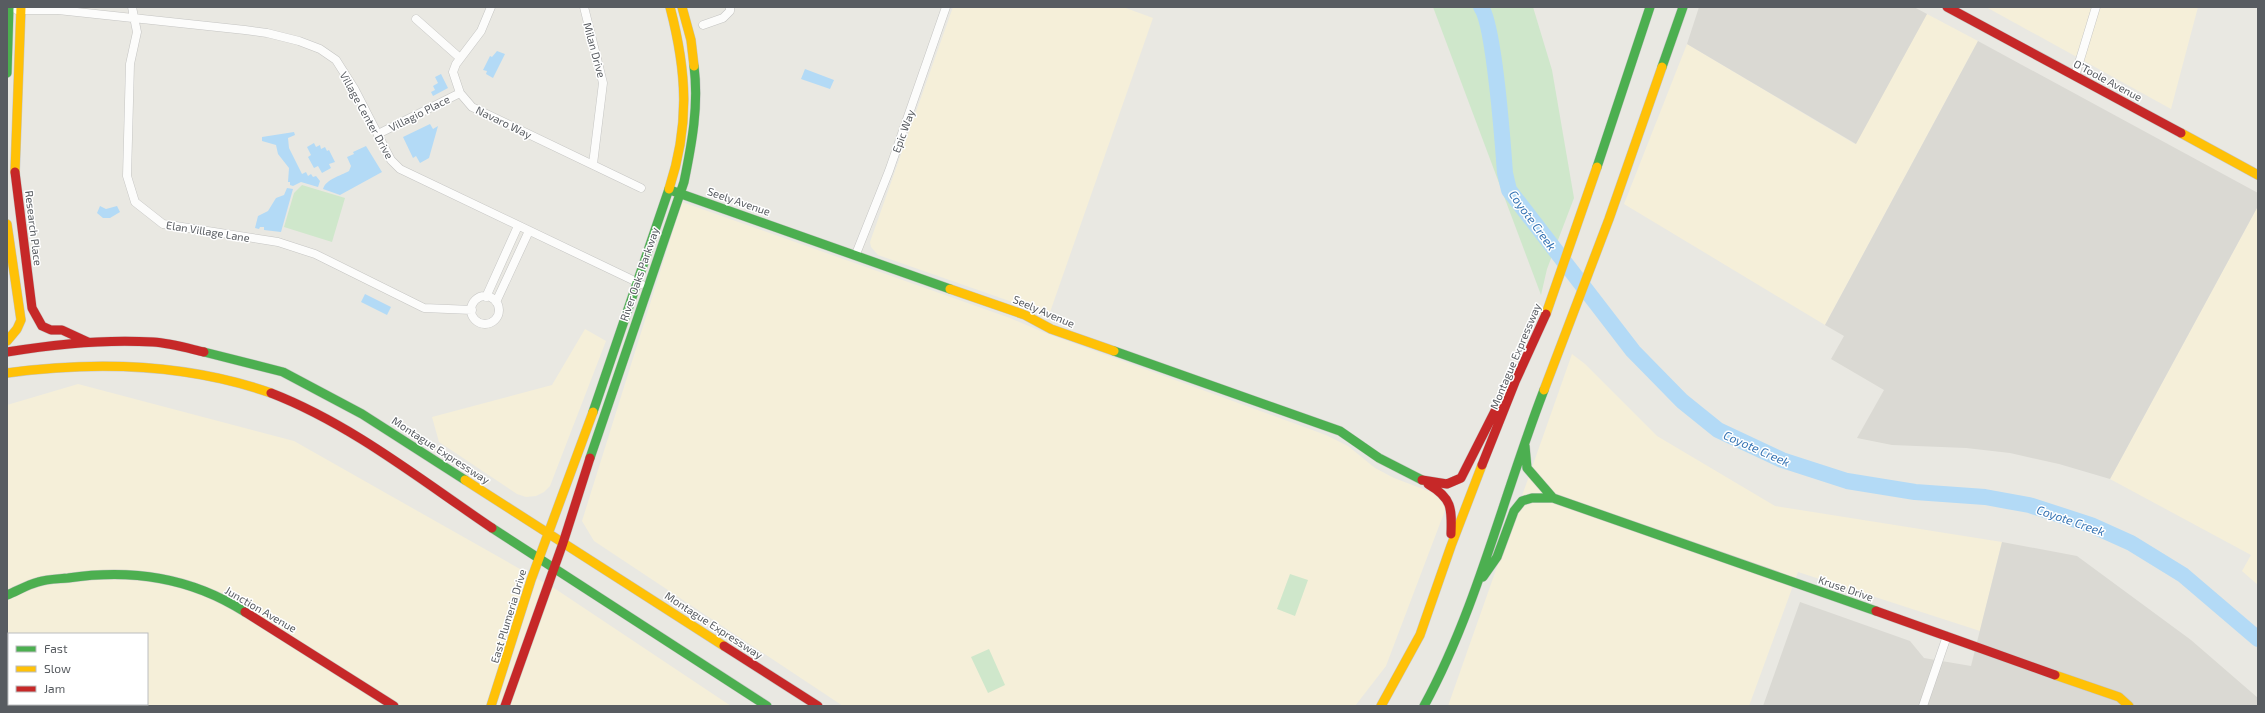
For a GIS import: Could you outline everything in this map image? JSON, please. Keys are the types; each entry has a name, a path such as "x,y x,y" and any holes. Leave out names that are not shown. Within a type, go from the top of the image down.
{"main road":[{"name":"River Oaks Parkway","path":"549,533 639,283 670,190 683,137 686,100 681,50 670,7"},
{"name":"River Oaks Parkway","path":"563,543 628,343 680,193 693,140 697,88 691,40 682,7"},
{"name":"Montague Expressway","path":"1381,706 1403,669 1420,635 1451,546 1515,382 1547,311 1586,201 1650,7"},
{"path":"1424,706 1441,675 1473,593 1525,439 1608,219 1683,7"},
{"name":"O’Toole Avenue","path":"1947,7 2258,175"},
{"name":"Research Place","path":"21,8 14,163 32,308 42,326 51,330 62,330 89,342"},
{"path":"7,73 8,10"},
{"name":"Seely Avenue","path":"670,190 856,254 915,278 1025,315 1051,329 1150,362 1340,431 1369,454 1422,480"},
{"path":"7,224 21,320 17,329 7,340"},
{"path":"628,343 627,334 641,292 639,283"},
{"name":"Montague Expressway","path":"7,352 48,345 89,342 154,342 225,356 283,372 362,414 818,706"},
{"path":"7,373 50,366 91,363 137,364 219,378 276,394 349,432 538,559 767,706"},
{"path":"599,430 598,416 611,377 611,364"},
{"path":"1422,480 1447,484 1461,478 1500,402 1515,382"},
{"path":"1525,439 1527,468 1552,498"},
{"path":"1422,480 1437,488 1450,501 1452,509 1451,546"},
{"path":"1473,593 1497,557 1514,511 1522,501 1532,498 1552,498"},
{"name":"Kruse Drive","path":"1552,498 2119,697 2129,706"},
{"name":"East Plumeria Drive","path":"491,706 538,559 549,533"},
{"path":"505,706 563,543"},
{"name":"Junction Avenue","path":"7,595 38,582 102,573 133,574 169,580 224,599 394,706"}],"street":[{"name":"Elan Village Lane","path":"132,7 137,32 130,64 127,176 135,202 163,224 278,242 315,254 424,308 472,310"},
{"name":"Navaro Way","path":"492,7 481,31 460,58 453,72 460,92 472,107 641,188"},
{"name":"Milan Drive","path":"584,7 603,83 592,164"},
{"path":"704,25 723,18 730,11 730,7"},
{"name":"Epic Way","path":"856,254 891,164 946,7"},
{"path":"2075,76 2096,7"},
{"name":"Village Center Drive","path":"8,10 21,8 58,10 267,33 320,49 336,60 355,90 391,160 400,169 647,287"},
{"path":"416,19 460,58"},
{"name":"Villagio Place","path":"378,134 460,92"},
{"path":"486,297 518,226"},
{"path":"496,302 529,231"},
{"path":"486,297 496,302 499,309 498,317 488,324 476,321 472,310 476,300 486,297"},
{"path":"1923,706 1947,636"}],"shaded area":[{"path":"953,7 1123,7 1153,18 1049,315 878,255 871,247 870,242"},
{"path":"1699,7 1914,7 1927,14 1856,144 1687,44"},
{"path":"1986,7 2198,7 2171,109"},
{"path":"1927,14 1978,41 1825,325 1624,204 1687,44 1855,144"},
{"path":"1978,41 2258,193 2258,206 2110,479 2059,464 2010,453 1966,448 1892,445 1857,438 1884,390 1831,359 1844,336 1825,325"},
{"path":"682,202 1010,318 1043,332 1326,435 1348,446 1375,468 1394,478 1431,492 1447,505 1386,666 1355,706 843,706 594,541 582,521"},
{"path":"2258,206 2258,585 2242,571 2251,555 2110,479"},
{"path":"585,329 606,341 550,486 544,492 536,496 526,497 517,494 439,442 432,417 552,385"},
{"path":"1572,354 1585,364 1657,436 1775,506 2002,542 1980,631 1798,572 1749,706 1448,706"},
{"path":"78,384 294,441 557,590 731,706 7,706 7,405"},
{"path":"2002,542 2077,556 2191,640 2258,698 2258,706 1763,706 1800,602 1910,641 1924,658 1971,666"}],"green space":[{"path":"1433,7 1533,7 1552,70 1574,198 1547,269 1541,295"},
{"path":"302,185 345,198 332,242 284,227 294,193"},
{"path":"1290,574 1308,580 1295,616 1277,609"},
{"path":"989,649 1005,685 988,693 971,657"}],"water":[{"path":"497,51 505,54 493,78 486,74 487,71 483,70 490,56 492,57"},
{"path":"805,69 834,80 830,89 801,79"},
{"path":"441,74 448,88 433,96 431,92 435,90 433,86 438,83 435,77"},
{"path":"430,124 433,129 438,126 429,158 420,163 416,156 413,158 403,137"},
{"path":"294,132 295,135 288,138 289,148 302,174 306,172 308,176 311,174 313,177 316,176 320,181 318,187 301,182 293,186 290,185 290,182 288,182 289,168 278,154 276,145 262,141 262,137"},
{"path":"314,143 316,147 320,145 321,149 325,147 327,151 329,150 335,162 329,164 331,168 322,173 318,166 314,168 308,157 311,155 307,147"},
{"path":"366,146 382,172 340,195 323,189 330,180 349,171 351,166 347,157 354,154 353,152"},
{"path":"287,188 293,189 281,232 264,230 264,227 260,227 259,229 255,228 258,216 268,211 276,198 284,195"},
{"path":"100,206 106,209 117,206 120,212 110,218 103,218 97,213"},
{"path":"365,294 391,307 387,315 361,302"}],"waterway":[{"name":"Coyote Creek","path":"1481,7 1486,18 1494,60 1505,173 1509,190 1633,351 1682,401 1718,430 1782,460 1847,481 1915,492 1985,497 2029,505 2091,525 2131,543 2183,575 2258,639"}],"traffic: fast":[{"path":"7,73 9,7"},
{"path":"1597,167 1650,7"},
{"path":"1662,67 1683,7"},
{"path":"590,458 684,182 694,124 696,95 694,66"},
{"path":"593,412 669,189"},
{"path":"670,190 950,289"},
{"path":"1114,351 1340,431 1379,458 1422,480"},
{"path":"204,352 283,372 362,414 465,480"},
{"path":"1424,706 1443,669 1475,591 1544,390"},
{"path":"1525,446 1527,468 1553,498"},
{"path":"1483,577 1497,557 1514,511 1522,501 1532,498 1553,498"},
{"path":"1553,498 1876,611"},
{"path":"492,528 767,706"},
{"path":"7,595 41,581 92,575 138,576 160,578 182,583 224,600 245,612"}],"traffic: slow":[{"path":"15,172 21,7"},
{"path":"669,189 676,165 680,143 684,98 680,54 670,7"},
{"path":"682,7 691,40 694,66"},
{"path":"1544,390 1609,219 1662,67"},
{"path":"2181,133 2258,175"},
{"path":"1546,314 1597,167"},
{"path":"7,224 21,320 17,329 7,341"},
{"path":"950,289 1025,315 1051,329 1114,351"},
{"path":"7,373 74,367 140,367 173,370 206,376 239,383 271,393"},
{"path":"491,706 531,580 593,412"},
{"path":"1381,706 1420,635 1451,546 1482,465"},
{"path":"465,480 724,646"},
{"path":"2055,675 2119,697 2129,706"}],"traffic: jam":[{"path":"1947,7 2181,133"},
{"path":"15,172 32,308 42,326 51,330 62,330 88,342"},
{"path":"1482,465 1515,382 1546,314"},
{"path":"7,352 61,345 116,341 159,343 204,352"},
{"path":"271,393 329,420 385,454 492,528"},
{"path":"1422,480 1447,484 1461,478 1498,405"},
{"path":"505,706 563,543 590,458"},
{"path":"1428,484 1442,494 1449,504 1451,534"},
{"path":"1876,611 2055,675"},
{"path":"245,612 394,706"},
{"path":"724,646 818,706"}]}
